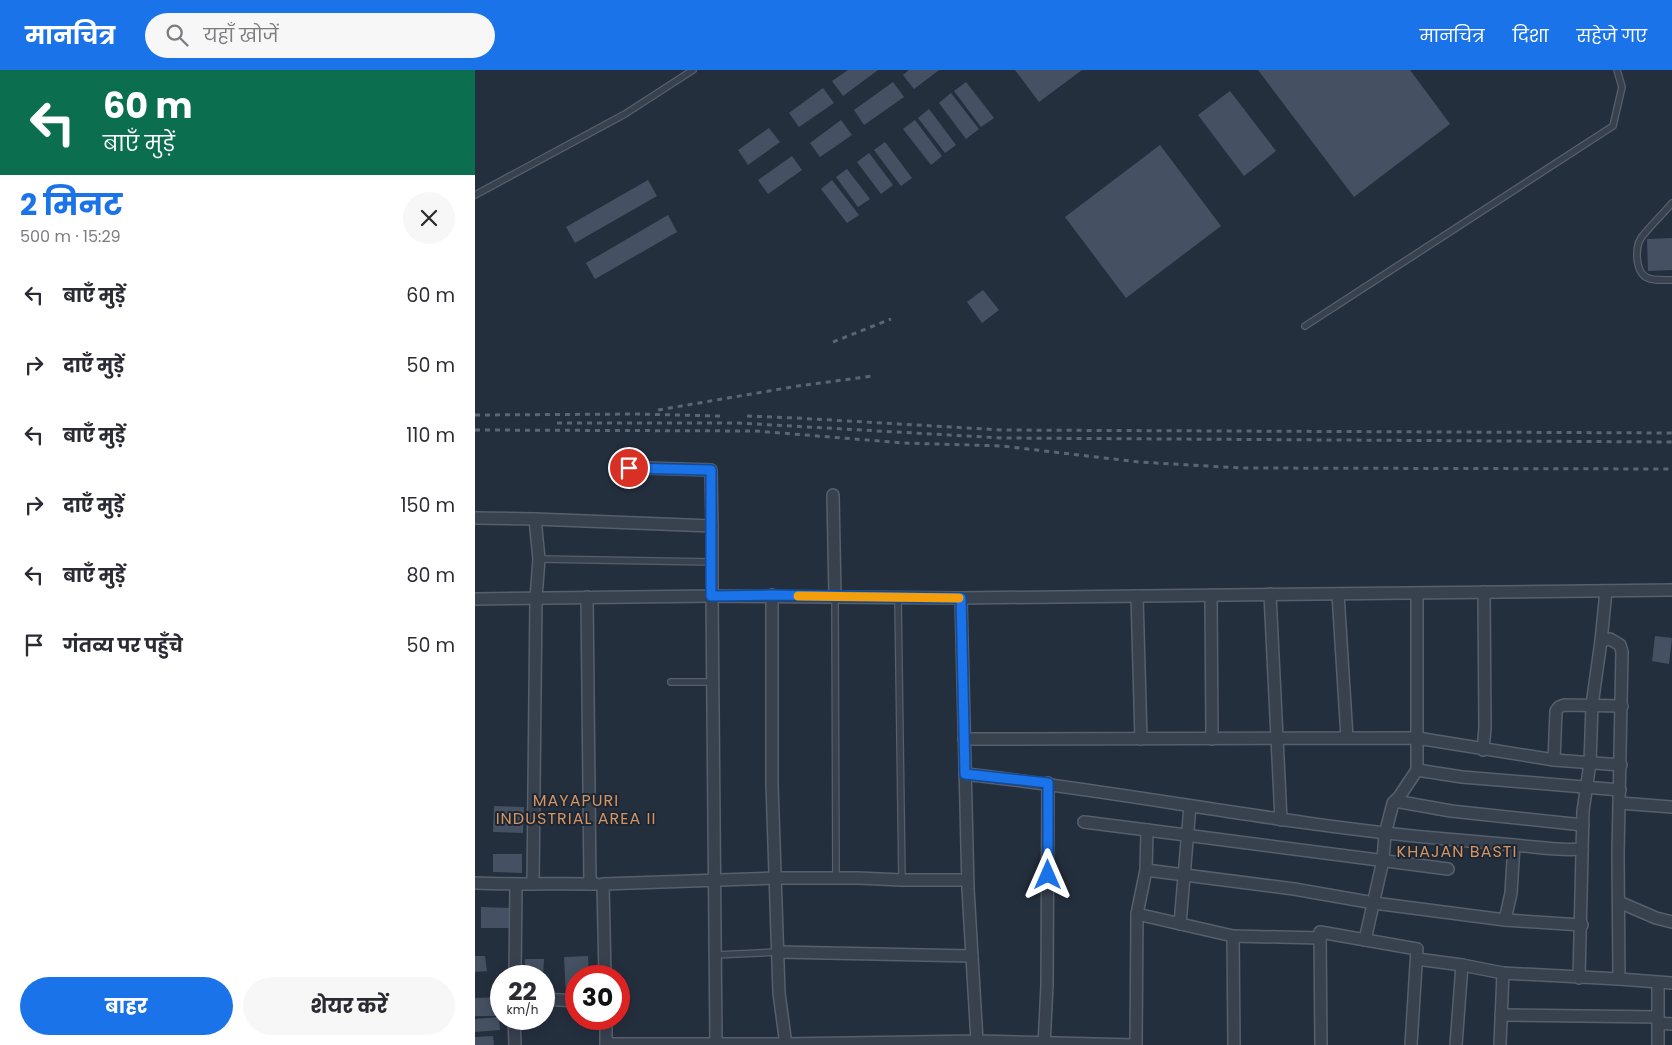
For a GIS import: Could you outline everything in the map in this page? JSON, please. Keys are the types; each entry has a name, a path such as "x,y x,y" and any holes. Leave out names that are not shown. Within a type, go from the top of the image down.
{"street":[{"path":"615,467 711,470 716,1044"},
{"path":"833,495 835,596"},
{"path":"475,518 712,526"},
{"path":"533,884 536,598 539,559 535,519"},
{"path":"475,598 772,595 961,598 1672,590"},
{"path":"1579,978 1582,925 1583,825 1590,763 1592,705 1607,591"},
{"path":"1483,750 1485,728 1484,592"},
{"path":"1365,940 1383,860 1385,834 1395,801 1417,770 1417,593"},
{"path":"1270,594 1281,820"},
{"path":"1338,594 1347,738"},
{"path":"772,595 772,784 779,994 786,1044"},
{"path":"1211,595 1212,738"},
{"path":"1137,596 1141,739"},
{"path":"587,597 590,884"},
{"path":"961,598 967,880 977,1041"},
{"path":"1601,641 1610,639 1620,645 1622,652 1618,854 1619,979"},
{"path":"1554,760 1556,711 1559,708 1565,705 1622,706"},
{"path":"964,740 1417,738 1554,760 1621,765"},
{"path":"1417,770 1462,777 1620,790"},
{"path":"965,774 1048,783 1281,820 1385,834 1561,851 1582,849"},
{"path":"1044,1044 1047,985 1048,783"},
{"path":"1395,801 1461,812 1583,825"},
{"path":"1620,803 1672,807"},
{"path":"1180,924 1190,806"},
{"path":"1084,822 1205,837 1219,841 1300,849 1448,869"},
{"path":"606,1030 606,1045 977,1041 1135,1045 1137,914 1146,870 1147,830"},
{"path":"1505,920 1511,893 1514,845"},
{"path":"1146,870 1294,889 1373,903 1505,920 1582,925"},
{"path":"475,883 516,885 603,884 776,878 967,880"},
{"path":"603,884 605,965"},
{"path":"515,965 516,885"},
{"path":"1619,902 1656,918 1672,922"},
{"path":"1137,914 1233,936 1320,938"},
{"path":"1321,1045 1319,932 1417,949 1411,1045"},
{"path":"1233,936 1234,1045"},
{"path":"779,952 972,956"},
{"path":"1417,959 1503,973 1672,983"},
{"path":"1456,1045 1462,965"},
{"path":"1500,1045 1503,973"},
{"path":"1658,1045 1659,983"},
{"path":"1501,1015 1658,1020 1672,1024"},
{"path":"515,1030 515,1045"}],"lane":[{"path":"475,195 625,114 693,70"},
{"path":"1305,326 1613,126 1622,87 1617,70"},
{"path":"1672,203 1640,240 1637,248 1640,274 1646,278 1672,280"},
{"path":"539,559 712,562"},
{"path":"835,596 836,878"},
{"path":"898,597 902,880"},
{"path":"671,682 713,682"},
{"path":"715,955 779,952"}],"building":[{"path":"848,70 878,70 843,96 832,81"},
{"path":"909,70 939,70 914,89 903,75"},
{"path":"1015,70 1082,70 1039,102"},
{"path":"1258,70 1410,70 1450,124 1354,197"},
{"path":"893,82 904,97 864,125 854,110"},
{"path":"966,82 994,118 981,127 954,91"},
{"path":"823,88 834,103 799,127 789,113"},
{"path":"1230,91 1276,151 1244,176 1198,115"},
{"path":"951,93 979,129 966,139 939,103"},
{"path":"929,109 956,145 945,153 918,118"},
{"path":"841,120 852,135 820,157 810,143"},
{"path":"915,120 942,156 931,165 903,129"},
{"path":"769,128 780,142 748,165 738,150"},
{"path":"885,142 912,178 901,186 874,150"},
{"path":"1160,145 1221,226 1126,298 1065,217"},
{"path":"869,153 893,185 881,194 857,162"},
{"path":"792,156 802,170 768,194 758,180"},
{"path":"847,169 870,199 858,207 836,177"},
{"path":"648,180 657,196 575,243 566,227"},
{"path":"832,180 859,215 847,223 821,189"},
{"path":"668,215 677,232 595,279 586,263"},
{"path":"1672,238 1672,270 1648,271 1647,239"},
{"path":"983,290 999,310 982,323 967,302"},
{"path":"1655,636 1672,638 1669,664 1652,661"},
{"path":"494,806 524,807 523,833 493,832"},
{"path":"493,854 522,854 522,873 493,872"},
{"path":"481,907 509,908 509,928 481,928"},
{"path":"475,956 485,956 487,971 475,972"},
{"path":"588,956 588,965 565,965 565,977 564,957"},
{"path":"525,959 544,959 544,965 525,965"},
{"path":"490,997 490,1016 475,1016 475,998"},
{"path":"490,1018 490,1030 500,1030 475,1032 475,1019"},
{"path":"493,1036 494,1045 475,1045 475,1037"}],"railway":[{"path":"833,342 891,319"},
{"path":"658,410 798,386 873,376"},
{"path":"475,415 636,414 720,416"},
{"path":"747,416 1002,430 1672,433"},
{"path":"557,423 738,423 1002,438 1672,442"},
{"path":"475,430 756,431 904,443 1002,446 1139,462 1241,468 1672,469"}],"slow traffic":[{"path":"798,596 959,598"}],"district":[{"name":"MAYAPURI INDUSTRIAL AREA II","path":"576,809"},
{"name":"KHAJAN BASTI","path":"1457,851"}],"route":[{"path":"629,468 711,470 711,596 961,598 965,774 1048,783 1048,875"}]}
